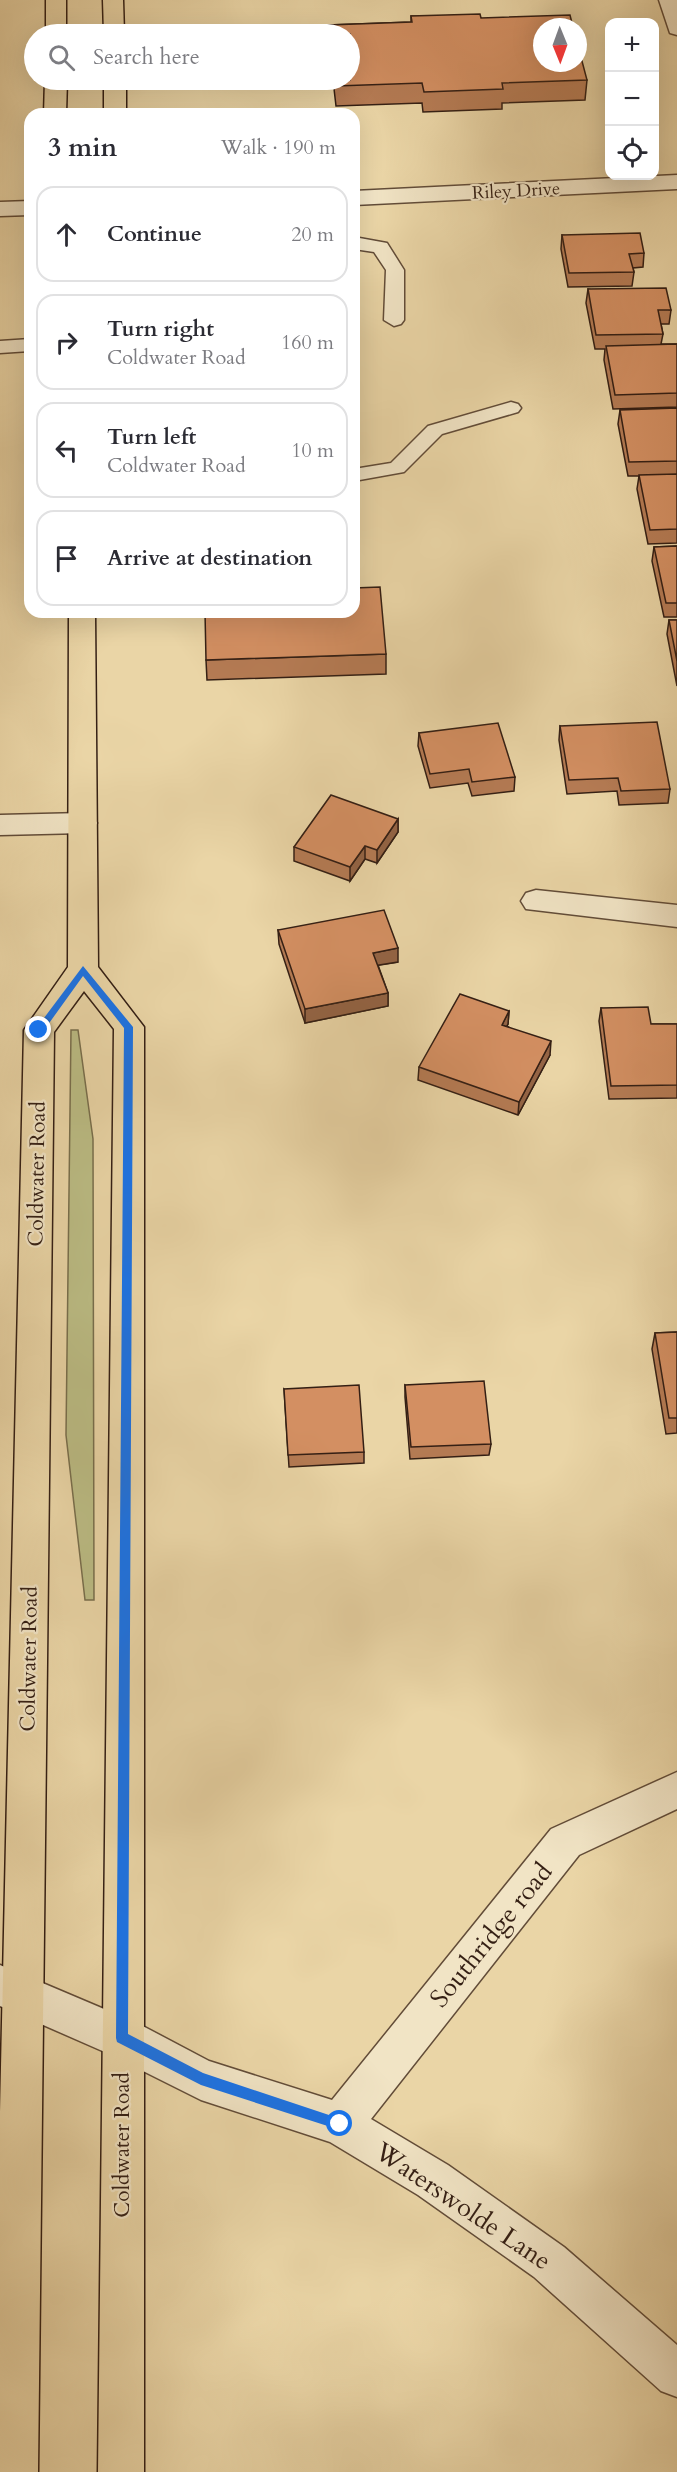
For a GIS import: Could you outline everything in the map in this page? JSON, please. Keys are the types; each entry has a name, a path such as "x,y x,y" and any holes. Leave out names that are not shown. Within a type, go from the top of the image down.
{"main road":[{"path":"56,0 56,24"},
{"path":"113,0 114,24"},
{"path":"55,108 56,90"},
{"path":"115,90 115,108"},
{"path":"82,618 83,969"},
{"name":"Coldwater Road","path":"15,2472 12,1989 39,1030 83,969 129,1027 121,2472"}],"street":[{"path":"669,0 677,29"},
{"name":"Riley Drive","path":"360,198 677,182"},
{"path":"0,209 24,208"},
{"path":"0,825 83,823"},
{"path":"536,901 677,916"},
{"name":"Southridge road","path":"340,2124 565,1842 677,1790"},
{"name":"Waterswolde Lane","path":"12,1989 122,2038 201,2079 340,2124 433,2180 549,2262 677,2375"}],"lane":[{"path":"360,244 380,247 395,270 394,320"},
{"path":"0,347 24,345"},
{"path":"360,474 397,468 435,430 511,408"}],"green space":[{"path":"71,1030 78,1030 93,1139 94,1600 85,1600 66,1435"}],"building":[{"path":"480,14 481,18 570,15 571,18 533,18 533,72 585,72 587,80 502,83 503,89 424,92 422,83 360,85 360,24 356,24 412,22 411,16"},
{"path":"640,233 644,253 629,254 634,272 569,273 562,235"},
{"path":"666,288 671,310 658,310 663,334 596,335 588,289"},
{"path":"677,344 677,393 615,395 606,346"},
{"path":"677,408 677,461 629,462 620,410"},
{"path":"677,474 677,529 650,530 639,475"},
{"path":"677,546 677,603 666,603 654,547"},
{"path":"380,587 386,654 206,660 205,618 360,618 360,588"},
{"path":"669,620 677,620 677,661"},
{"path":"657,722 670,789 621,791 618,778 569,780 560,726"},
{"path":"498,723 515,777 472,782 469,769 430,774 419,733"},
{"path":"331,795 398,819 377,850 365,846 350,867 294,847"},
{"path":"384,910 398,948 373,953 388,993 305,1009 278,930"},
{"path":"460,994 509,1011 502,1025 551,1041 519,1102 419,1067"},
{"path":"648,1007 651,1024 677,1024 677,1085 611,1086 601,1008"},
{"path":"677,1332 677,1418 669,1418 655,1333"},
{"path":"484,1381 491,1444 411,1447 405,1385"},
{"path":"359,1385 364,1452 288,1455 284,1389"}],"route":[{"path":"39,1030 83,969 129,1027 122,2038 201,2079 340,2124"}]}
